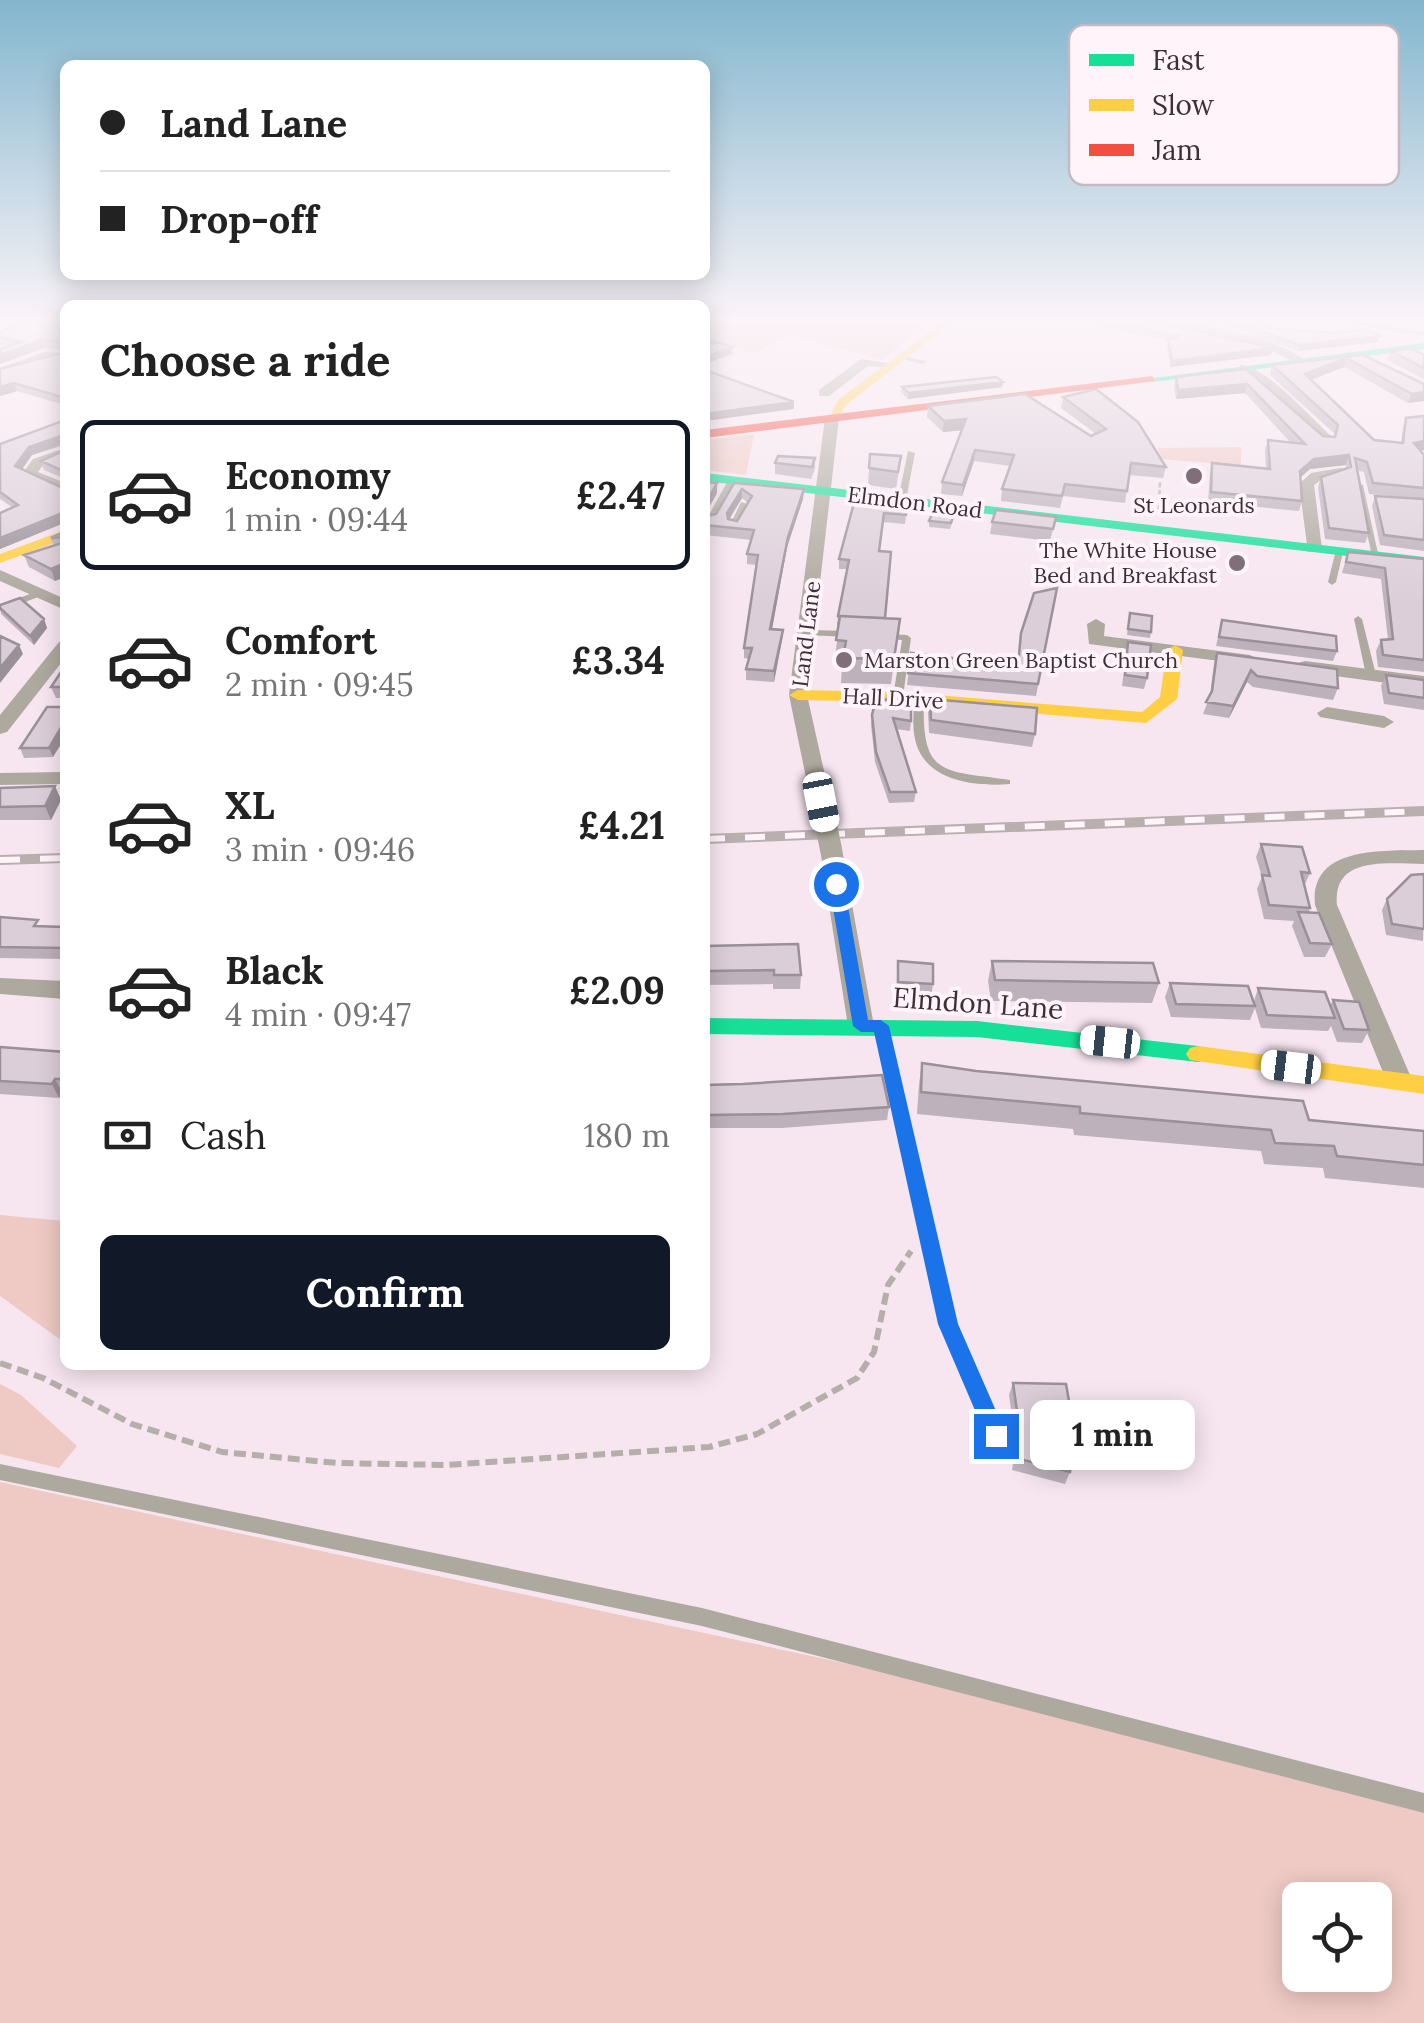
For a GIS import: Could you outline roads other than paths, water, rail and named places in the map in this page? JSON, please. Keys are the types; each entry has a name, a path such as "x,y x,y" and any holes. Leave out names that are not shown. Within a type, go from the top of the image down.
{"street":[{"path":"710,433 845,416"},
{"path":"1302,416 1327,440"},
{"name":"Land Lane","path":"832,418 798,695 871,1026"},
{"path":"60,454 38,462 29,474 60,486"},
{"path":"1314,549 1306,484 1316,476 1348,473"},
{"name":"Elmdon Road","path":"710,479 745,491 823,491 1424,561"},
{"path":"0,559 60,536"},
{"path":"0,575 60,602"},
{"path":"1096,624 1094,640 1283,664 1357,691 1424,682"},
{"name":"Hall Drive","path":"798,695 908,698 1146,718 1160,713 1167,704 1175,650"},
{"path":"0,728 60,652"},
{"path":"1327,713 1357,691"},
{"path":"1357,691 1384,722"},
{"path":"0,780 60,778"},
{"path":"1412,1084 1326,906 1323,888 1338,868 1357,860 1424,857"},
{"path":"0,986 60,990"},
{"name":"Elmdon Lane","path":"710,1026 977,1029 1110,1042 1412,1084"}],"lane":[{"path":"902,500 911,453"},
{"path":"1348,473 1363,499 1376,556"},
{"path":"710,520 745,491"},
{"path":"734,524 745,491"},
{"path":"1363,499 1382,501"},
{"path":"1332,582 1340,552"},
{"path":"0,608 41,593"},
{"path":"1357,691 1358,618"},
{"path":"808,633 855,634"},
{"path":"872,636 907,638 908,698 916,734 935,769 962,781 1006,782"},
{"path":"871,1026 924,1216 948,1324 996,1436"},
{"path":"0,1472 702,1616 1424,1803"}],"railway":[{"path":"710,839 1424,811"},
{"path":"0,860 60,858"}],"place":[{"name":"St Leonards","path":"1194,476"},
{"name":"The White House Bed and Breakfast","path":"1237,563"},
{"name":"Marston Green Baptist Church","path":"844,660"}]}
